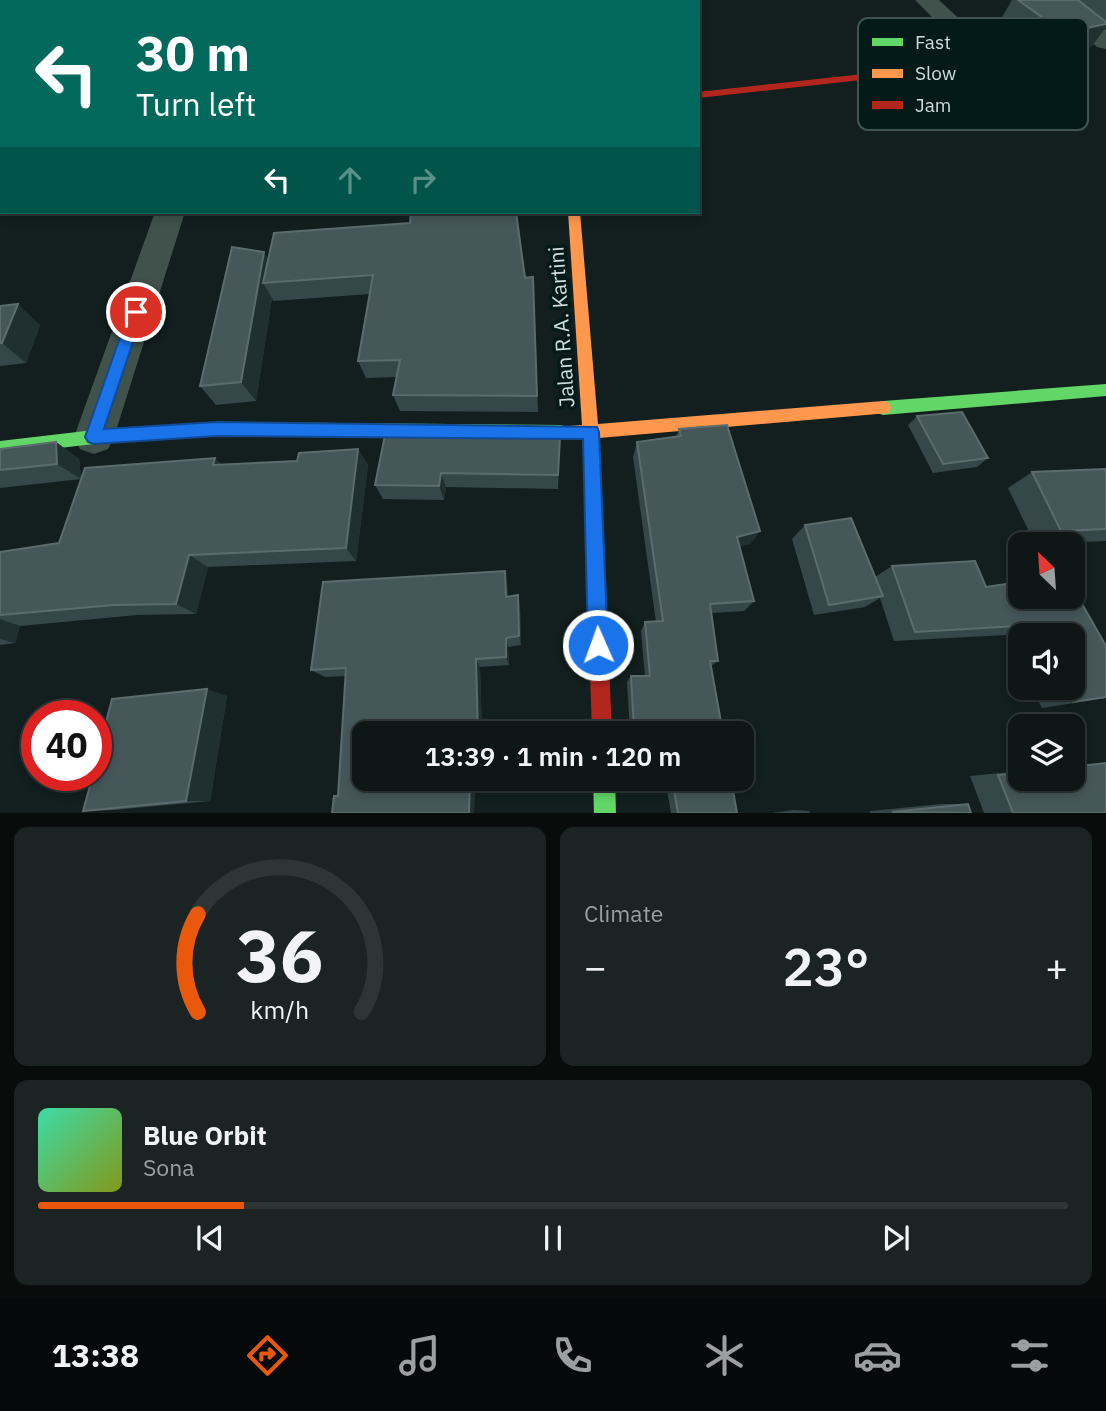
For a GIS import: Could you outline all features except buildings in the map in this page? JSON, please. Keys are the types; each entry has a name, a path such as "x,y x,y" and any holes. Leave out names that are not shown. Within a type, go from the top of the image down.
{"street":[{"path":"926,0 945,18"},
{"path":"1052,0 1075,18"},
{"path":"1088,28 1106,42"},
{"path":"700,95 858,78"},
{"path":"94,437 169,214"},
{"name":"Jalan R.A. Kartini","path":"574,214 591,432 602,721"},
{"path":"0,448 94,437 217,429 591,432 1106,390"},
{"path":"604,791 605,813"}],"traffic: fast":[{"path":"883,408 1106,390"},
{"path":"0,448 94,437 217,429 561,432"},
{"path":"604,791 605,813"}],"traffic: slow":[{"path":"574,214 591,432 595,548"},
{"path":"561,432 591,432 883,408"}],"traffic: jam":[{"path":"700,95 858,78"},
{"path":"595,548 602,721"}],"route":[{"path":"136,312 94,437 217,429 591,432 598,645"}]}
